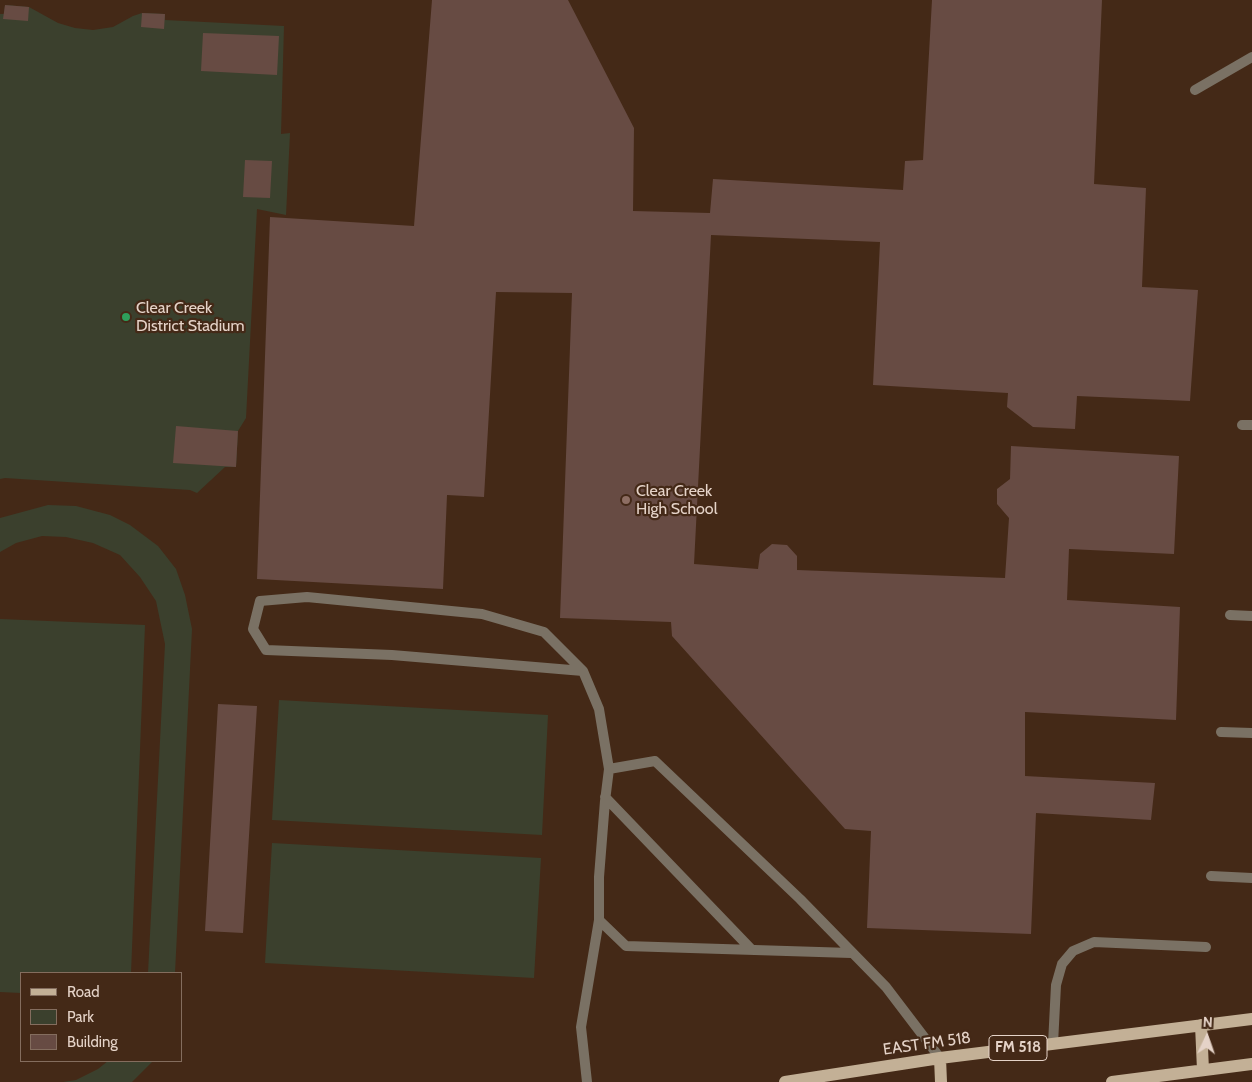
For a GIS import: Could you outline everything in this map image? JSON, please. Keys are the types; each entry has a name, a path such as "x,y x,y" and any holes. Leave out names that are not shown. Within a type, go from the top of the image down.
{"main road":[{"name":"EAST FM 518","path":"785,1082 940,1058 1252,1019"},
{"path":"1201,1024 1203,1070"},
{"path":"940,1058 941,1082"},
{"path":"1112,1082 1252,1064"}],"lane":[{"path":"1195,90 1252,57"},
{"path":"583,671 392,655 266,650 252,629 260,601 307,597 482,614 544,632 583,671 600,709 609,769 599,877 598,920 582,1027 587,1082"},
{"path":"1230,615 1252,616"},
{"path":"1222,732 1252,733"},
{"path":"609,769 655,761 800,899 886,987 940,1058"},
{"path":"605,797 752,950"},
{"path":"1211,876 1252,878"},
{"path":"598,920 626,946 851,953"},
{"path":"1053,1044 1056,985 1062,964 1073,951 1094,942 1206,947"}],"green space":[{"name":"Clear Creek District Stadium","path":"5,5 29,7 58,23 75,28 93,30 113,27 142,13 165,14 165,20 284,26 281,134 290,133 286,215 257,209 246,418 238,431 236,467 225,467 197,493 190,490 0,479 0,14 4,14"},
{"path":"48,505 76,506 110,515 130,525 158,546 176,569 185,595 192,629 175,972 148,972 165,644 156,601 140,577 120,555 93,543 66,537 42,536 16,543 0,552 0,518"},
{"path":"0,619 145,625 131,972 20,972 20,993 0,992"},
{"path":"279,700 548,715 542,835 272,820"},
{"path":"272,843 541,858 534,978 265,963"},
{"path":"107,1062 152,1062 132,1082 63,1082 76,1080 98,1069"}],"building":[{"path":"432,0 568,0 634,128 633,211 710,213 713,179 903,190 905,161 923,160 932,0 1102,0 1094,184 1146,188 1142,287 1198,290 1190,401 1077,396 1075,429 1033,427 1007,407 1008,393 873,385 880,242 711,235 694,564 758,569 760,554 772,544 787,545 797,556 797,570 1005,578 1009,518 997,504 997,489 1010,479 1011,446 1179,456 1174,554 1069,549 1067,600 1180,607 1176,720 1025,712 1025,776 1155,783 1151,820 1036,813 1031,934 867,928 871,831 845,829 672,636 671,622 560,618 572,293 496,292 484,497 447,495 443,589 257,579 270,217 414,226"},
{"path":"5,5 29,7 28,21 3,19"},
{"path":"142,13 165,14 164,29 141,27"},
{"path":"203,33 279,36 277,75 201,71"},
{"path":"245,160 272,161 270,198 243,197"},
{"path":"176,426 238,431 236,467 173,463"},
{"path":"218,704 257,706 243,933 205,931"}],"place":[{"name":"Clear Creek District Stadium","path":"126,317"},
{"name":"Clear Creek High School","path":"626,500"}]}
